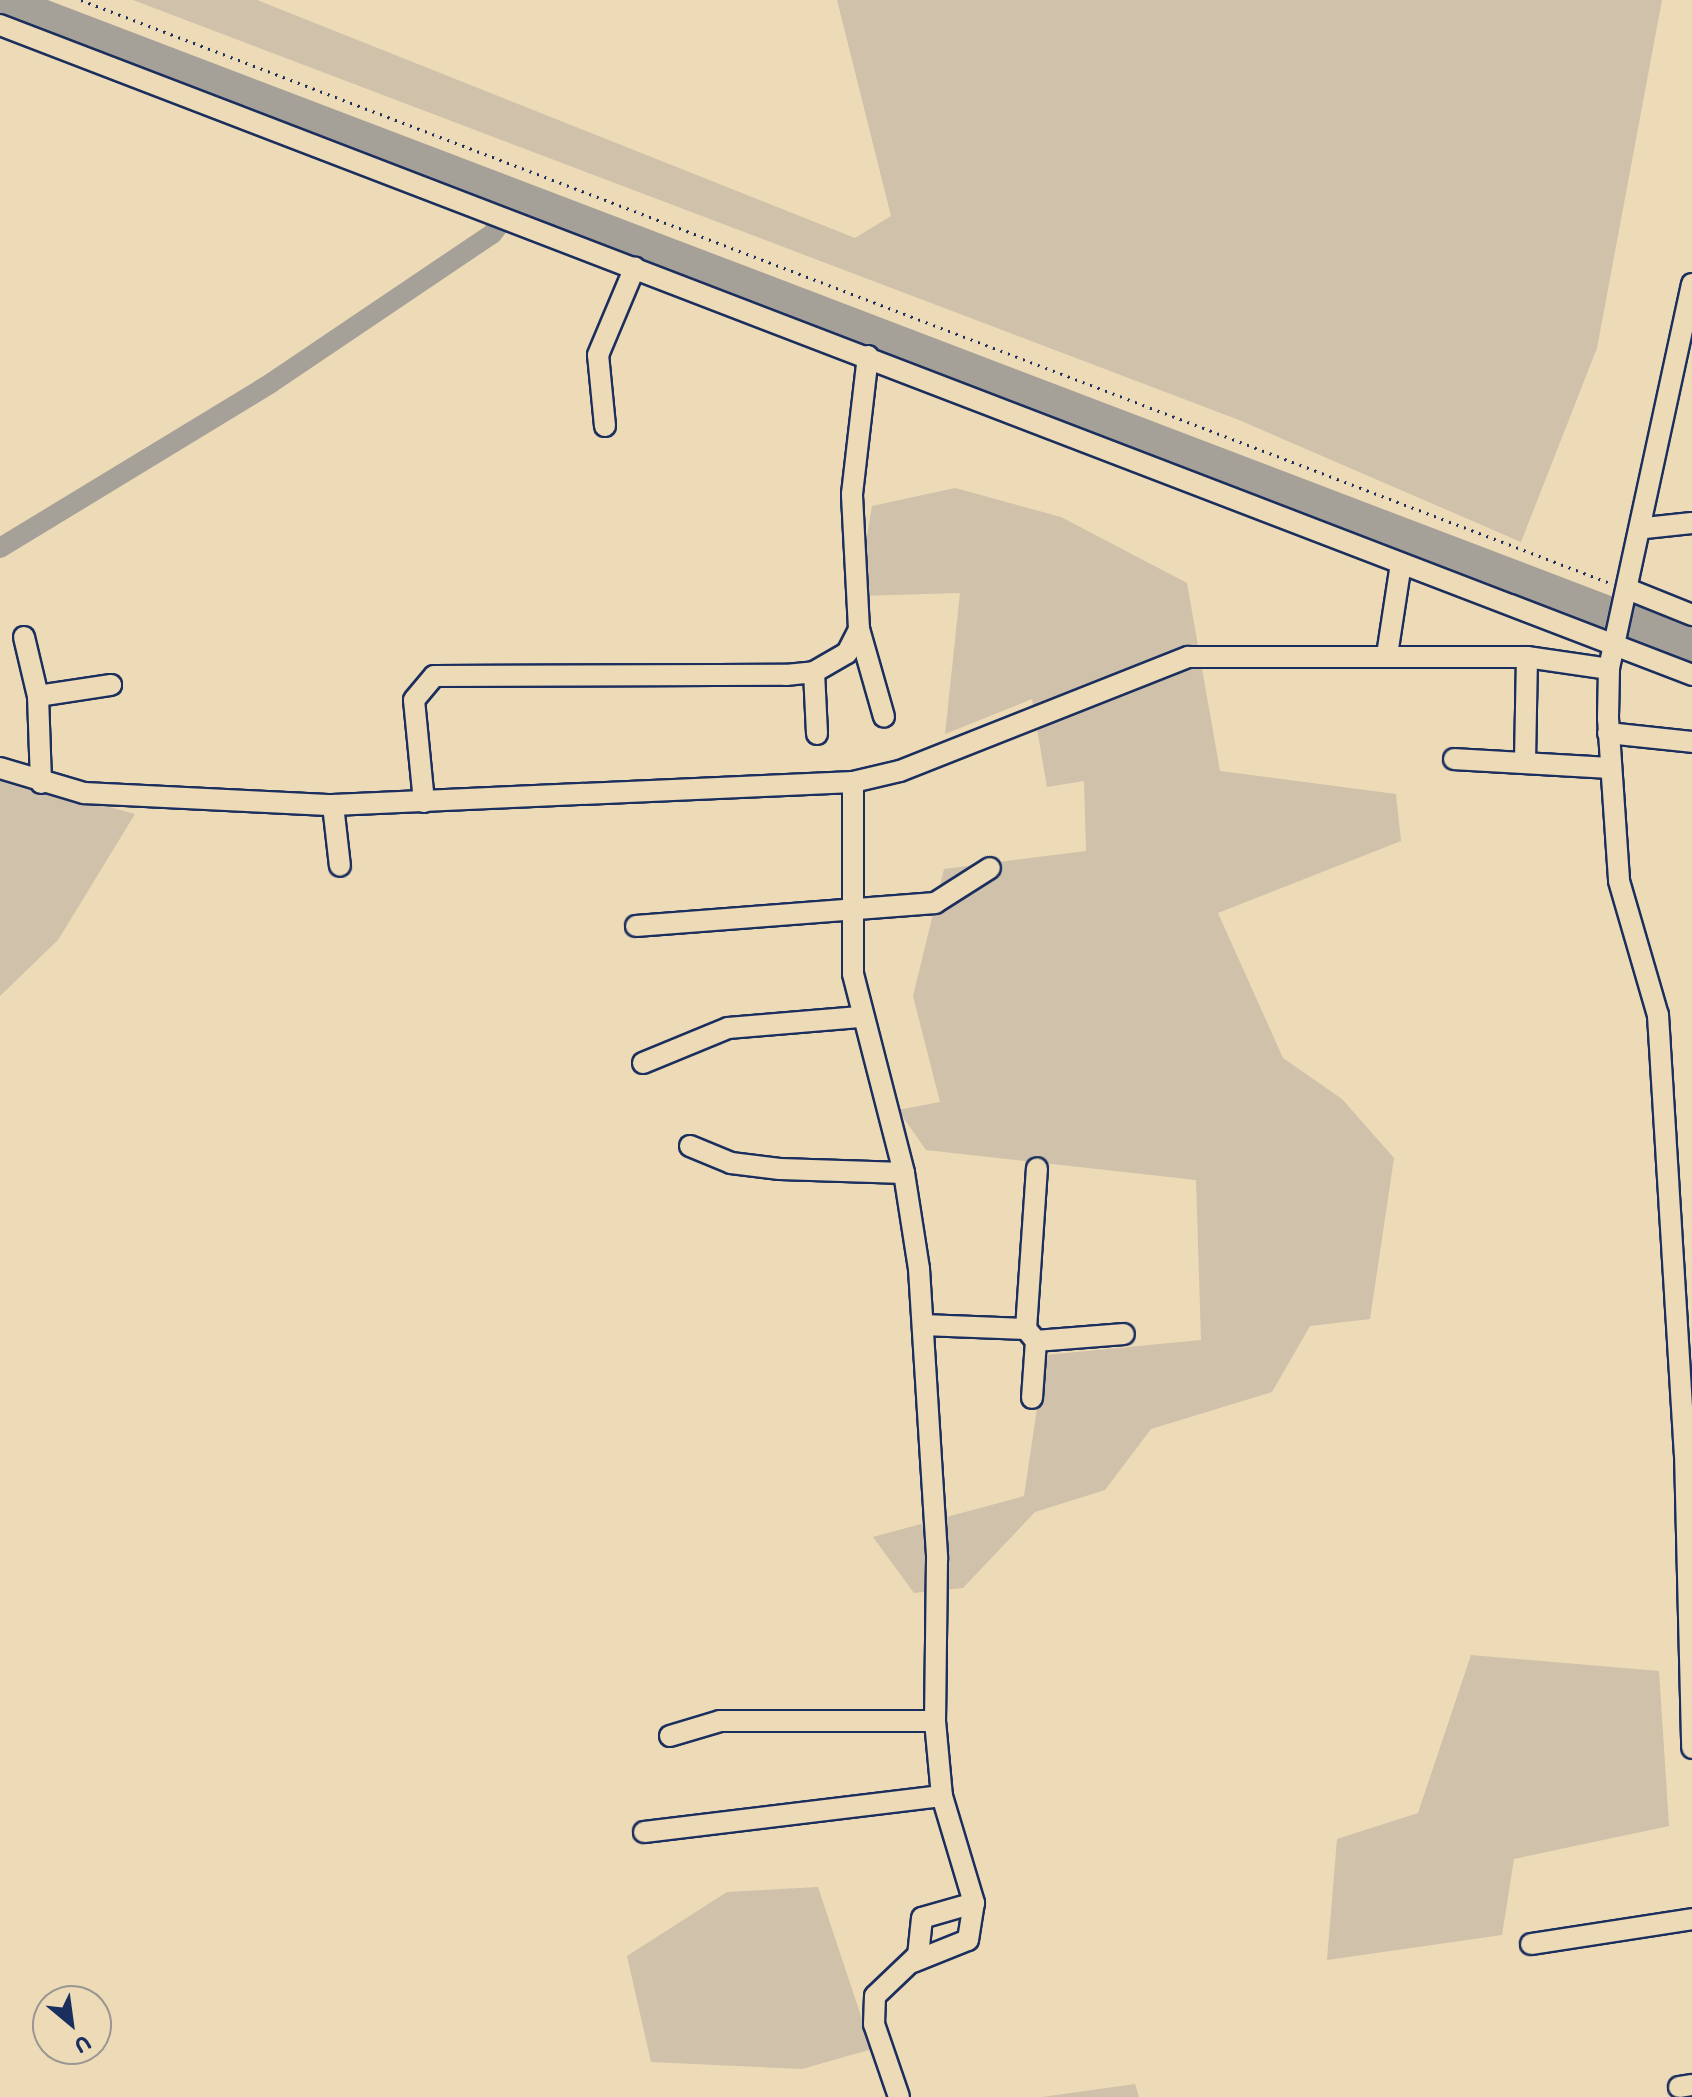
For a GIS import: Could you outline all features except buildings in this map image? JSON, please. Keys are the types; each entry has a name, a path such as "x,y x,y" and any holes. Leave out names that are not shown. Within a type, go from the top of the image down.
{"street":[{"path":"0,25 868,356 1401,564 1615,640 1692,675"},
{"path":"605,426 598,355 635,267"},
{"path":"1692,284 1645,528 1609,669 1608,733 1619,881 1658,1015 1685,1453 1692,1748"},
{"path":"868,356 852,494 859,629 884,717"},
{"path":"1645,528 1692,523"},
{"path":"1387,655 1401,564"},
{"path":"1629,594 1692,615"},
{"path":"424,802 414,700 434,676 814,672 847,653 859,629"},
{"path":"24,637 38,696 41,783"},
{"path":"0,768 41,783 84,793 333,805 853,782 900,771 1188,657 1527,657 1609,669"},
{"path":"1525,761 1527,657"},
{"path":"814,672 817,734"},
{"path":"38,696 111,685"},
{"path":"1608,733 1692,742"},
{"path":"1454,759 1609,768"},
{"path":"853,782 849,905 860,1017 904,1173 923,1325 937,1559 935,1721 942,1796 974,1903 968,1940 913,1962 872,2005 899,2097"},
{"path":"333,805 340,866"},
{"path":"636,926 724,925 849,905 935,903 990,868"},
{"path":"643,1063 728,1028 860,1017"},
{"path":"690,1146 731,1163 780,1169 904,1173"},
{"path":"1032,1398 1037,1168"},
{"path":"923,1325 1031,1335 1124,1334"},
{"path":"670,1736 720,1721 935,1721"},
{"path":"644,1832 942,1796"},
{"path":"913,1962 922,1918 974,1903"},
{"path":"1531,1944 1692,1919"}],"path":[{"path":"81,0 1629,594"}],"shaded area":[{"path":"133,0 257,0 855,238 891,216 837,0 1662,0 1597,348 1521,542 1239,420"},
{"path":"955,488 1061,517 1187,583 1220,771 1396,794 1401,841 1218,913 1283,1058 1342,1099 1394,1158 1370,1319 1310,1326 1272,1392 1151,1429 1105,1490 1035,1512 963,1588 914,1593 873,1537 1024,1496 1045,1355 1201,1340 1196,1180 926,1150 898,1110 940,1102 913,996 944,869 1086,851 1084,781 1047,787 1032,699 945,734 960,593 857,596 872,506"},
{"path":"0,777 135,814 58,940 0,996"},
{"path":"1471,1655 1659,1671 1669,1826 1514,1859 1502,1935 1327,1960 1337,1839 1418,1813"},
{"path":"818,1887 872,2049 802,2069 651,2062 627,1956 727,1892"},
{"path":"1135,2084 1139,2097 1042,2097"}],"waterway":[{"path":"0,0 1692,645"},
{"path":"0,548 271,383 492,234 522,196"}]}
